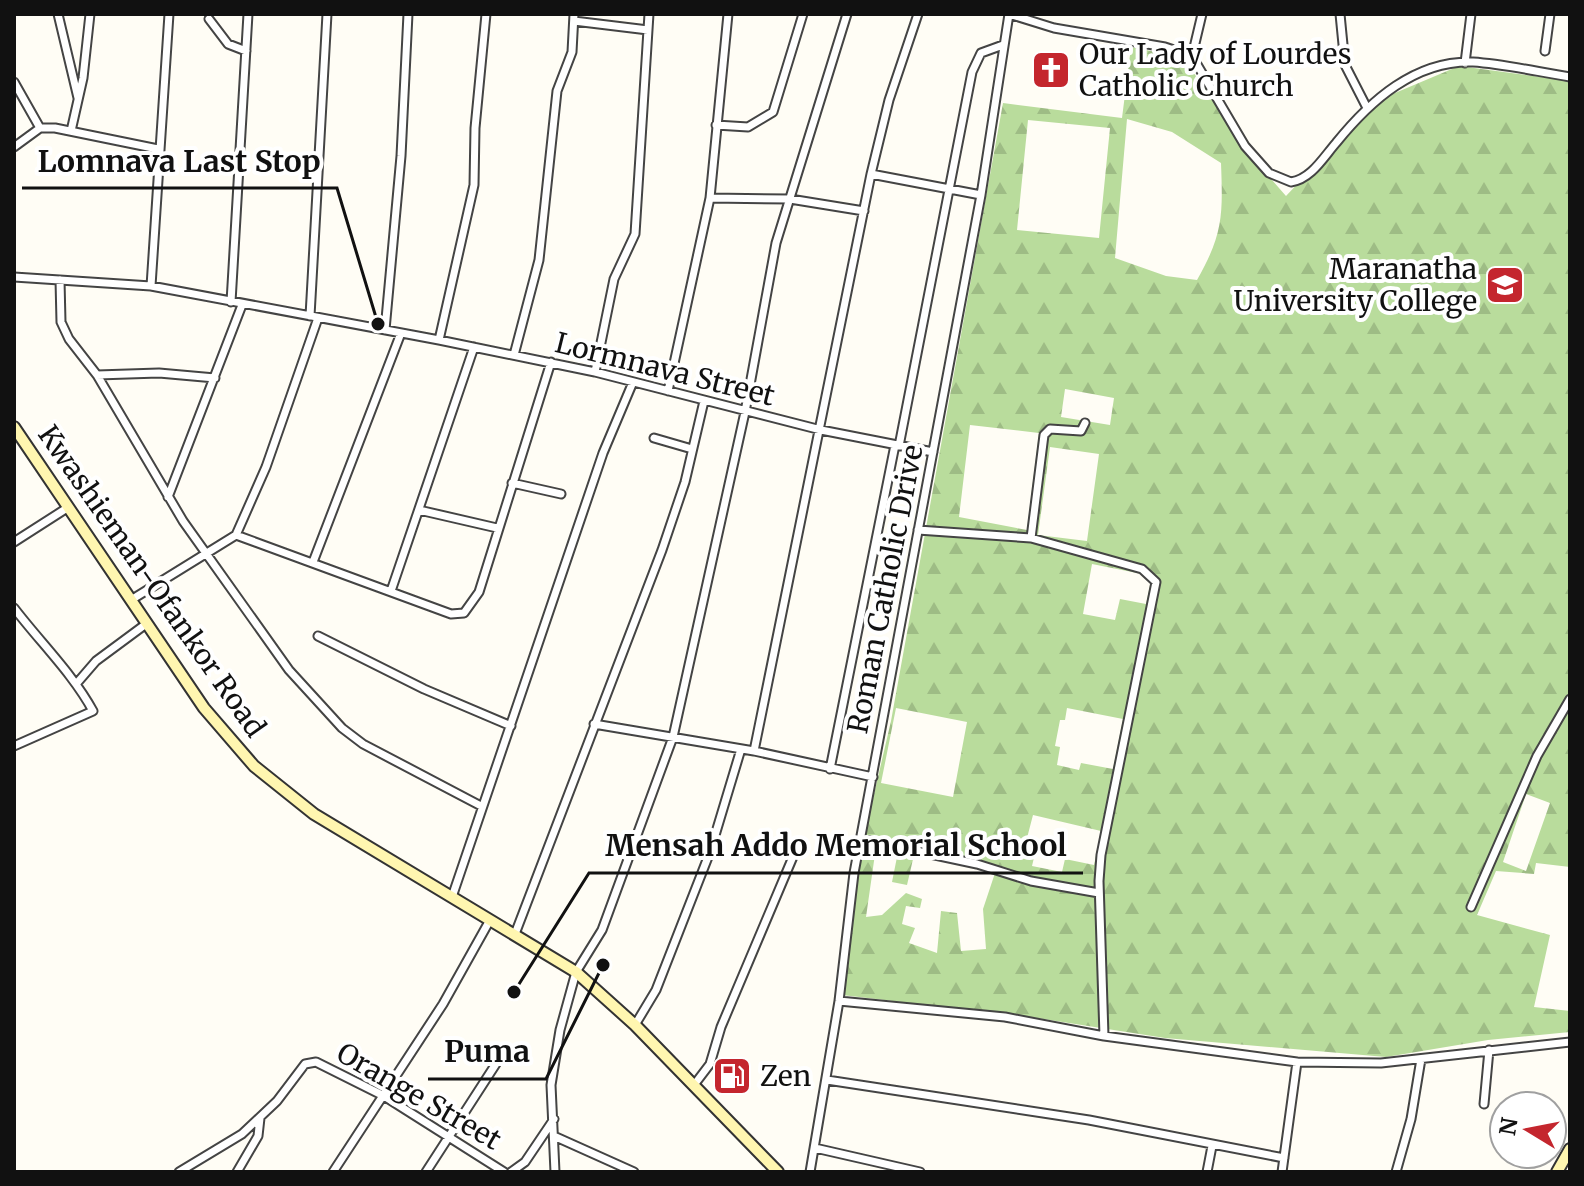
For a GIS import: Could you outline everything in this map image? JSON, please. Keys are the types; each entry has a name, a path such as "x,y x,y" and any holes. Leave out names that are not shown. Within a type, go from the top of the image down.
{"main road":[{"name":"Kwashieman-Ofankor Road","path":"14,427 218,726 254,766 314,814 576,972 635,1025 778,1172"}],"street":[{"path":"58,14 78,100"},
{"path":"71,131 90,14"},
{"path":"151,286 169,14"},
{"path":"231,302 248,14"},
{"path":"131,600 236,535 266,467 314,317 327,14"},
{"path":"385,330 401,156 408,14"},
{"path":"439,340 474,185 475,128 486,14"},
{"path":"595,372 614,279 635,234 649,14"},
{"path":"668,391 710,198 728,14"},
{"path":"716,125 748,127 773,112 803,14"},
{"path":"555,1172 552,1070 576,972 602,930 673,737 745,412 776,243 847,14"},
{"path":"754,751 871,174 889,100 918,14"},
{"path":"1009,14 1054,28 1165,47 1192,56 1245,146 1269,173 1284,180 1306,177 1366,106 1382,93 1423,73 1449,64 1465,63 1570,77"},
{"name":"Roman Catholic Drive","path":"810,1172 839,1001 860,839 981,195 1009,14"},
{"path":"1192,56 1202,14"},
{"path":"1340,14 1345,65 1366,106"},
{"path":"1465,63 1471,14"},
{"path":"1545,51 1550,14"},
{"path":"514,355 539,260 557,91 572,52 574,17 648,30"},
{"path":"209,19 228,44 246,51"},
{"path":"830,769 976,58 988,49 1003,45"},
{"path":"15,87 40,128"},
{"path":"14,147 40,128 71,131 158,149"},
{"path":"871,174 981,195"},
{"path":"710,198 790,199 864,211"},
{"name":"Lormnava Street","path":"14,277 151,286 439,340 595,372 821,430 933,452"},
{"path":"60,280 63,328 97,375 168,497 289,670 342,728 390,760 481,806"},
{"path":"168,497 242,305"},
{"path":"313,562 401,333"},
{"path":"391,591 474,347"},
{"path":"236,535 451,614 464,613 479,592 551,362"},
{"path":"97,375 159,373 215,378"},
{"path":"452,897 603,453 633,382"},
{"path":"515,934 662,550 704,401"},
{"path":"1031,538 1044,435 1050,429 1081,431 1085,423"},
{"path":"654,438 692,449"},
{"path":"512,483 561,494"},
{"path":"14,542 67,508"},
{"path":"419,510 497,528"},
{"path":"918,530 1031,538 1142,569 1156,582 1101,855 1099,893 1104,1036"},
{"path":"14,608 61,670 77,683 93,711 14,746"},
{"path":"77,683 96,661 146,624"},
{"path":"318,636 424,689 511,726"},
{"path":"1471,907 1537,756 1570,699"},
{"path":"594,724 754,751 873,777"},
{"path":"635,1025 656,990 710,852 741,749"},
{"path":"860,839 977,864 1031,881 1099,893"},
{"path":"694,1085 713,1057 721,1027 795,852"},
{"path":"333,1172 443,1004 490,920"},
{"path":"839,1001 1005,1017 1104,1036 1297,1062 1421,1059 1570,1042"},
{"path":"1484,1104 1489,1050"},
{"path":"426,1172 501,1056"},
{"path":"1396,1172 1411,1119 1421,1059"},
{"name":"Orange Street","path":"260,1118 310,1062 331,1067 384,1096 504,1172"},
{"path":"1282,1172 1297,1062"},
{"path":"827,1080 1089,1120 1284,1158"},
{"path":"179,1172 230,1143 260,1118"},
{"path":"237,1172 258,1136 260,1118"},
{"path":"511,1172 525,1162 554,1119"},
{"path":"556,1137 634,1172"},
{"path":"1207,1172 1212,1146"},
{"path":"815,1148 920,1172"}],"green space":[{"path":"1131,47 1181,57 1218,104 1241,145 1286,196 1376,101 1459,66 1570,81 1570,867 1536,863 1534,874 1496,871 1477,915 1550,935 1534,1007 1570,1011 1570,1032 1488,1040 1386,1057 1165,1038 1037,1018 842,995 862,846 891,721 1003,103 1122,118","holes":["1127,119 1172,132 1221,163 1220,224 1212,250 1197,280 1166,276 1115,258","1028,120 1110,128 1099,238 1017,230","1065,389 1114,398 1110,425 1061,417","970,425 1039,433 1027,530 959,517","1050,447 1099,454 1087,541 1038,535","1092,564 1152,576 1146,604 1120,599 1115,620 1083,614","896,708 967,722 953,797 881,783","1067,708 1123,719 1113,769 1081,763 1079,770 1057,765 1060,747 1055,746 1060,720 1065,720","1526,794 1550,803 1526,871 1503,862","1033,815 1101,831 1094,865 1065,859 1062,872 1032,866 1038,841 1027,838","876,847 898,852 892,882 907,885 914,855 995,873 983,909 986,949 961,951 957,913 941,911 937,953 909,943 915,928 902,924 906,906 920,908 922,899 906,893 882,915 866,917"]}],"place":[{"name":"Our Lady of Lourdes Catholic Church","path":"1051,70"},
{"name":"Maranatha University College","path":"1505,285"},
{"name":"Lomnava Last Stop","path":"378,324"},
{"name":"Puma","path":"603,965"},
{"name":"Mensah Addo Memorial School","path":"514,992"},
{"name":"Zen","path":"732,1076"}]}
